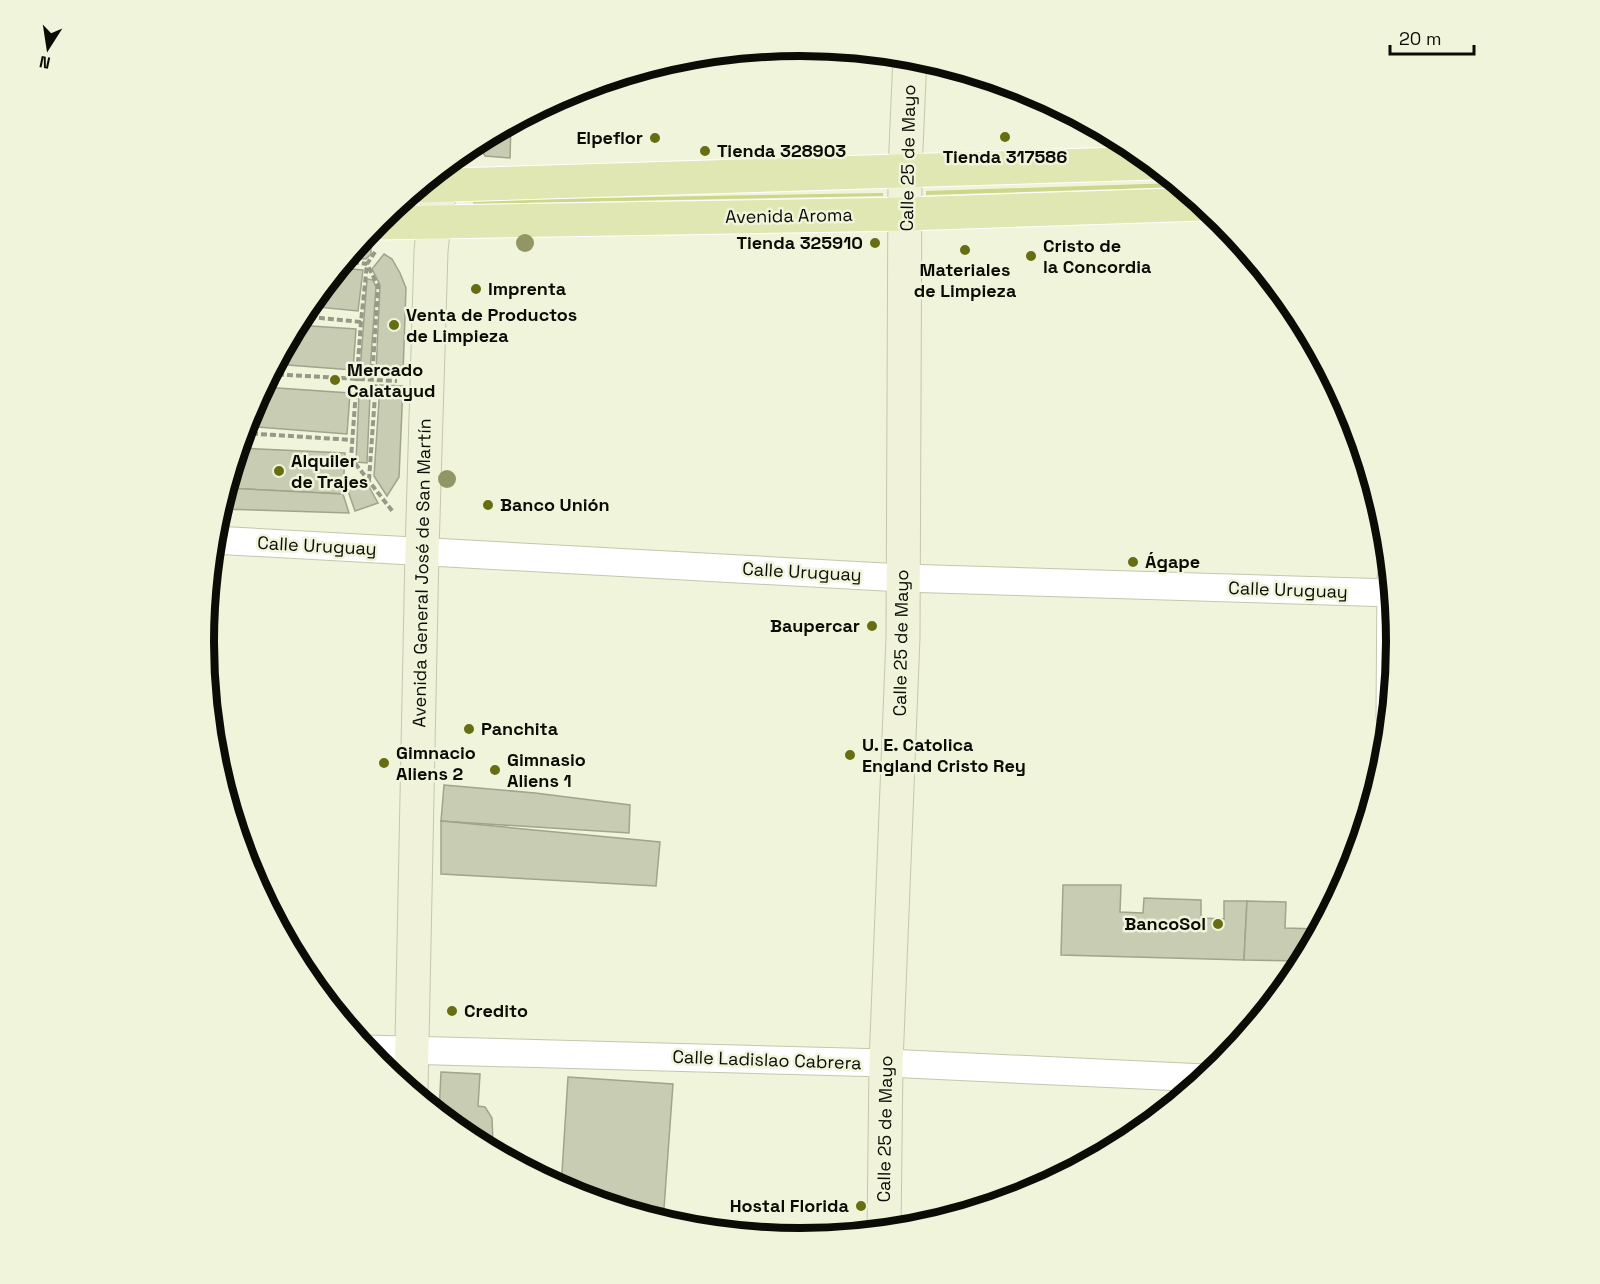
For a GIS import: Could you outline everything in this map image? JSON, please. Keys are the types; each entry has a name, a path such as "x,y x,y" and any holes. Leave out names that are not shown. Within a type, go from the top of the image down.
{"main road":[{"name":"Calle 25 de Mayo","path":"884,1222 886,1063 903,637 905,171 910,66"},
{"path":"442,178 905,171 1139,163"},
{"name":"Avenida General José de San Martín","path":"411,1081 427,382 436,183"},
{"name":"Avenida Aroma","path":"390,222 906,214 1191,204"}],"street":[{"name":"Calle Uruguay","path":"223,541 902,578 1383,588"},
{"name":"Calle Ladislao Cabrera","path":"378,1049 886,1063 1193,1077"}],"path":[{"path":"381,231 367,264 351,458 423,551"},
{"path":"353,262 367,264"},
{"path":"367,264 378,286 369,481"},
{"path":"311,317 361,322"},
{"path":"278,375 427,382"},
{"path":"252,434 353,440"}],"green space":[{"path":"1165,183 1170,187 926,195 926,191"},
{"path":"883,193 883,196 473,204 473,200"}],"building":[{"path":"511,132 510,158 485,156 481,150"},
{"path":"366,247 371,247 371,254 366,259 356,258"},
{"path":"384,254 392,259 406,288 403,374 376,373 380,285 372,269"},
{"path":"348,269 363,270 358,311 319,307"},
{"path":"367,279 373,280 376,287 370,371 360,371"},
{"path":"306,326 356,329 353,370 284,365"},
{"path":"380,385 403,386 399,477 387,496 374,476"},
{"path":"272,388 350,393 347,434 255,427"},
{"path":"359,394 370,395 367,463 356,462"},
{"path":"247,448 345,453 343,494 234,488"},
{"path":"366,481 378,503 355,511 347,488"},
{"path":"234,488 343,494 349,513 229,509"},
{"path":"444,785 630,805 629,833 441,821"},
{"path":"441,821 660,842 656,886 441,874"},
{"path":"1063,885 1121,885 1120,912 1143,913 1144,898 1201,900 1201,918 1224,919 1224,901 1247,901 1244,960 1061,955"},
{"path":"1247,901 1286,902 1285,928 1311,929 1292,961 1244,960"},
{"path":"441,1072 480,1074 478,1106 485,1107 492,1118 493,1141 461,1120 461,1116 455,1116 439,1104"},
{"path":"568,1077 673,1084 664,1208 640,1206 562,1177"}],"place":[{"name":"Tienda 317586","path":"1005,137"},
{"name":"Elpeflor","path":"655,138"},
{"name":"Tienda 328903","path":"705,151"},
{"name":"Tienda 325910","path":"875,243"},
{"name":"Materiales de Limpieza","path":"965,250"},
{"name":"Cristo de la Concordia","path":"1031,256"},
{"name":"Imprenta","path":"476,289"},
{"name":"Venta de Productos de Limpieza","path":"394,325"},
{"name":"Mercado Calatayud","path":"335,380"},
{"name":"Alquiler de Trajes","path":"279,471"},
{"name":"Banco Unión","path":"488,505"},
{"name":"Ágape","path":"1133,562"},
{"name":"Baupercar","path":"872,626"},
{"name":"Panchita","path":"469,729"},
{"name":"U. E. Catolica England Cristo Rey","path":"850,755"},
{"name":"Gimnacio Aliens 2","path":"384,763"},
{"name":"Gimnasio Aliens 1","path":"495,770"},
{"name":"BancoSol","path":"1218,924"},
{"name":"Credito","path":"452,1011"},
{"name":"Hostal Florida","path":"861,1206"}]}
